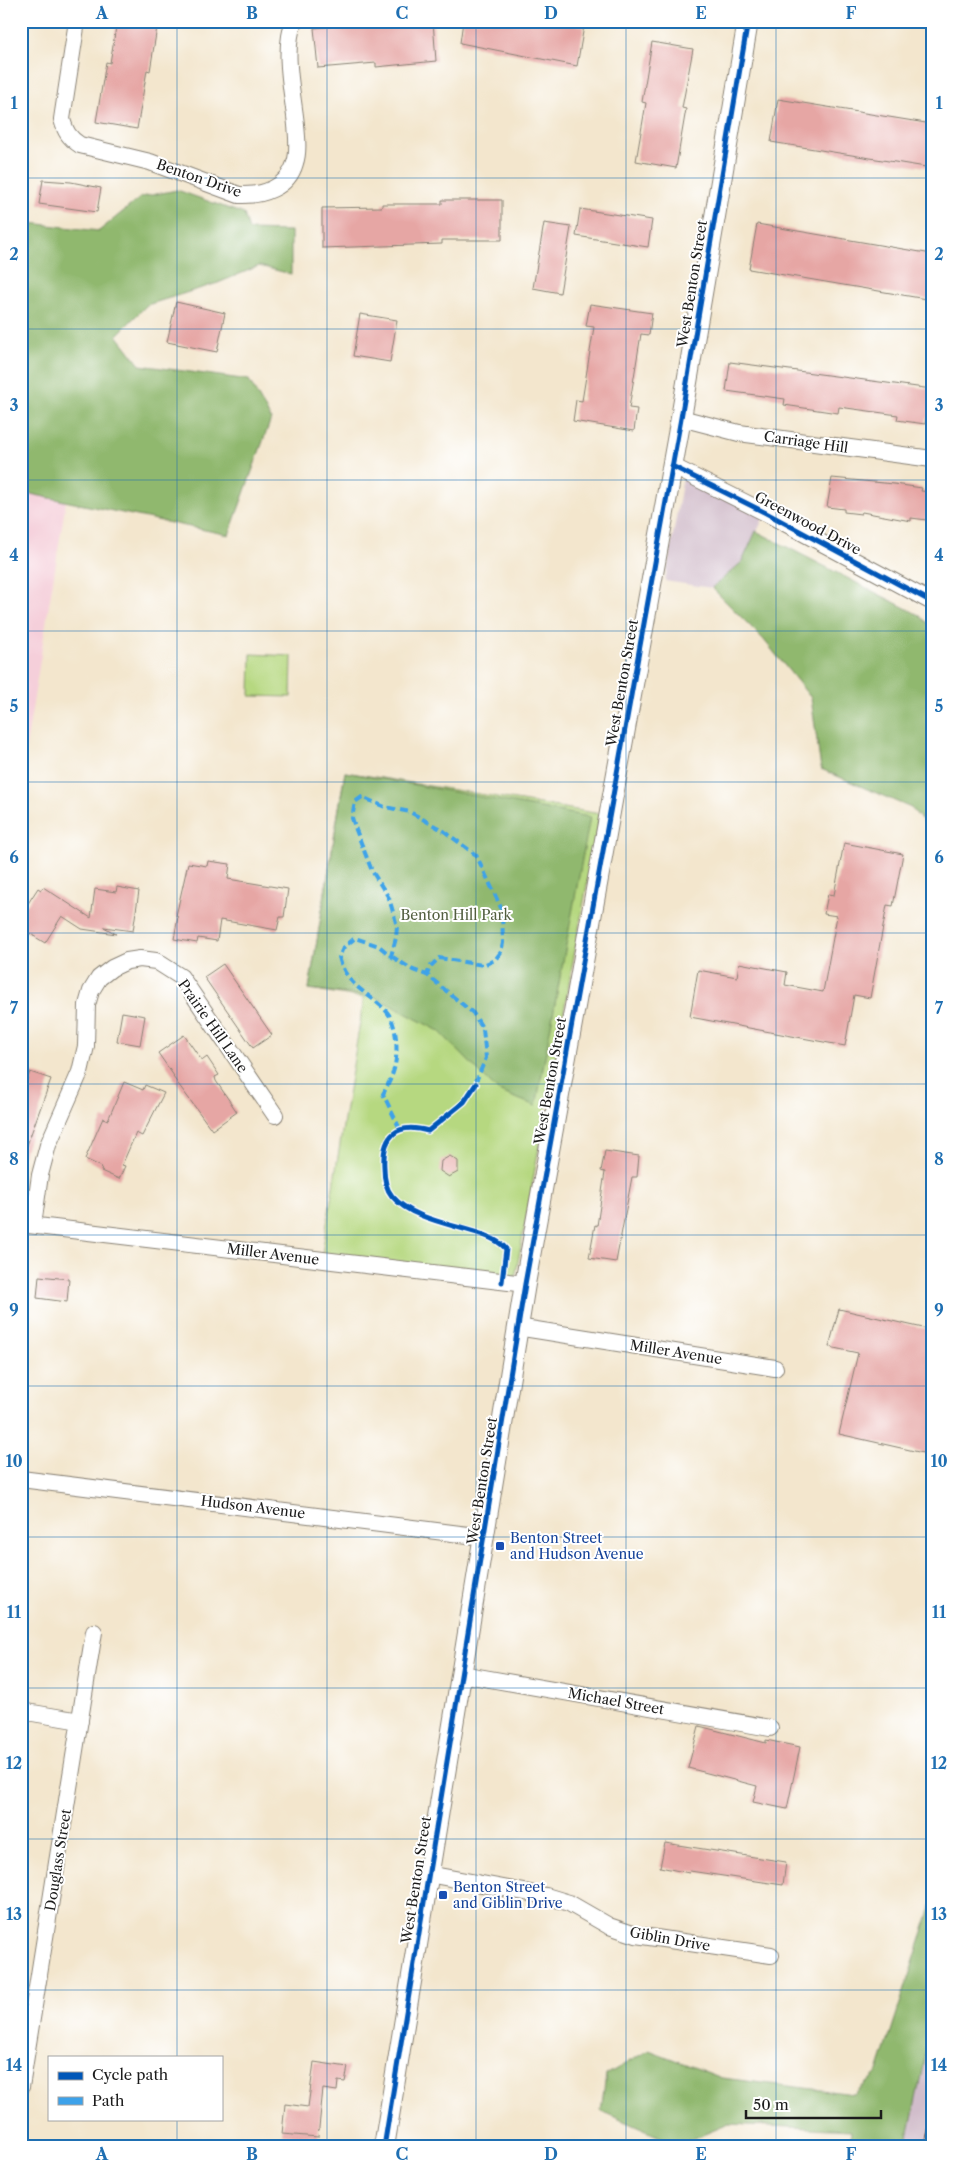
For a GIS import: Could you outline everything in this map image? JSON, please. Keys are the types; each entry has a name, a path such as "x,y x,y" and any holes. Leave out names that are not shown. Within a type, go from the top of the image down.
{"street":[{"name":"Benton Drive","path":"77,21 62,119 66,132 72,140 80,146 150,162 239,195 254,195 270,191 281,184 295,163 298,146 289,52 294,21"},
{"name":"West Benton Street","path":"384,2147 524,1284 600,874 681,418 748,21"},
{"name":"Carriage Hill","path":"681,418 739,433 932,459"},
{"name":"Greenwood Drive","path":"672,466 766,513 932,602"},
{"name":"Prairie Hill Lane","path":"27,1224 48,1145 80,1072 86,1046 87,1006 91,991 99,978 119,965 140,959 156,961 181,977 275,1115"},
{"name":"Miller Avenue","path":"27,1224 524,1284"},
{"name":"Miller Avenue","path":"517,1327 775,1368"},
{"name":"Hudson Avenue","path":"21,1479 484,1537"},
{"name":"Douglass Street","path":"21,2087 94,1632"},
{"name":"Michael Street","path":"461,1674 770,1728"},
{"path":"21,1711 80,1721"},
{"name":"Giblin Drive","path":"428,1874 546,1896 569,1903 609,1926 636,1935 772,1954"}],"shaded area":[{"path":"684,472 766,513 742,562 712,588 665,581"},
{"path":"21,484 67,495 21,777"},
{"path":"932,2022 932,2147 906,2147 913,2114"}],"green space":[{"path":"177,190 244,214 249,230 291,231 291,274 259,266 218,283 147,305 117,335 140,365 249,380 271,419 229,535 21,492 22,222 99,231 141,197"},
{"path":"756,531 919,615 932,627 932,831 911,808 821,769 811,698 764,640 712,588 742,562"},
{"path":"251,654 292,656 291,697 250,696"},
{"name":"Benton Hill Park","path":"345,772 600,814 514,1284 321,1260 364,998 309,989"},
{"path":"345,772 590,817 536,1106 498,1091 439,1031 375,997 309,989"},
{"path":"932,1904 932,2022 906,2147 850,2147 851,2130 729,2124 678,2145 601,2111 606,2075 649,2050 722,2078 854,2094 878,2072"}],"building":[{"path":"117,21 158,21 150,71 147,70 137,129 96,122 106,62 110,63"},
{"path":"433,21 436,61 376,67 376,63 318,68 314,28 374,23 374,26"},
{"path":"463,21 554,21 584,26 577,66 460,43"},
{"path":"652,42 693,49 682,108 686,109 676,168 636,161 646,103 642,102"},
{"path":"778,99 932,124 932,168 771,142"},
{"path":"43,180 71,182 101,188 97,212 39,204"},
{"path":"442,200 502,200 502,240 442,240 442,244 322,248 322,208 382,207 382,204 442,204"},
{"path":"580,209 652,220 648,247 576,236"},
{"path":"544,223 571,227 560,293 533,288"},
{"path":"757,224 932,254 932,300 749,269"},
{"path":"176,302 225,313 217,352 167,342"},
{"path":"590,304 652,313 649,335 641,334 629,408 637,409 634,431 573,421 576,400 582,401 594,327 586,326"},
{"path":"360,314 397,320 390,362 353,356"},
{"path":"730,362 932,389 932,419 926,418 925,424 897,420 898,415 839,407 838,413 784,405 785,399 726,391"},
{"path":"832,478 894,484 922,488 921,491 932,492 927,520 911,518 911,521 862,512 861,514 844,512 844,509 827,507"},
{"path":"844,843 903,854 893,906 887,905 870,998 854,995 845,1046 690,1017 698,970 737,977 739,963 787,972 785,985 823,992 837,916 824,914 828,894 834,895"},
{"path":"208,861 230,864 228,879 288,889 284,917 280,917 277,930 220,920 217,941 198,938 197,943 174,939 178,917 176,916 188,863 207,866"},
{"path":"43,887 91,918 95,889 116,892 117,887 139,891 133,931 104,927 116,934 82,929 62,916 45,943 21,928 21,901 27,905 38,888 41,890"},
{"path":"223,964 272,1035 253,1048 204,977"},
{"path":"122,1012 145,1016 140,1045 117,1041"},
{"path":"184,1035 200,1058 203,1060 207,1057 219,1075 215,1077 216,1081 237,1112 212,1130 158,1053"},
{"path":"30,1072 51,1079 23,1156 21,1156 21,1096"},
{"path":"124,1082 143,1090 145,1085 164,1093 142,1136 136,1133 122,1165 125,1166 119,1179 101,1171 102,1167 85,1159 103,1118 108,1120"},
{"path":"605,1151 639,1156 637,1177 632,1177 616,1262 589,1258 595,1225 597,1226 605,1172 601,1171"},
{"path":"450,1156 458,1161 458,1172 449,1177 440,1171 441,1161"},
{"path":"39,1276 69,1279 67,1302 37,1298"},
{"path":"839,1309 932,1330 932,1455 839,1434 858,1353 829,1347"},
{"path":"699,1726 766,1743 766,1740 800,1747 787,1809 753,1802 757,1786 688,1768"},
{"path":"665,1843 786,1862 783,1885 690,1871 689,1873 660,1867"},
{"path":"314,2062 348,2067 345,2082 338,2081 337,2091 323,2089 318,2137 282,2134 285,2104 308,2107"}],"railway":[{"path":"927,2147 932,2122"}],"marked path":[{"path":"400,1129 383,1094 392,1076 396,1059 396,1037 393,1023 387,1012 347,976 339,957 343,948 355,938 379,946 391,956 396,938 397,926 389,898 372,871 352,818 355,802 362,797 385,807 410,812 444,831 476,855 502,910 503,943 501,952 495,960 483,965 439,958 430,967 427,975 473,1013 483,1029 486,1058 473,1088"},
{"path":"391,956 413,970 427,975"}],"cycle path":[{"path":"384,2147 525,1284 681,418 748,21"},
{"path":"672,466 766,513 932,602"},
{"path":"476,1084 464,1102 428,1131 407,1128 393,1134 386,1147 384,1156 384,1175 390,1193 404,1207 435,1221 485,1236 497,1241 506,1249 502,1282"}],"place":[{"name":"Benton Street and Hudson Avenue","path":"500,1546"},
{"name":"Benton Street and Giblin Drive","path":"443,1895"}]}
